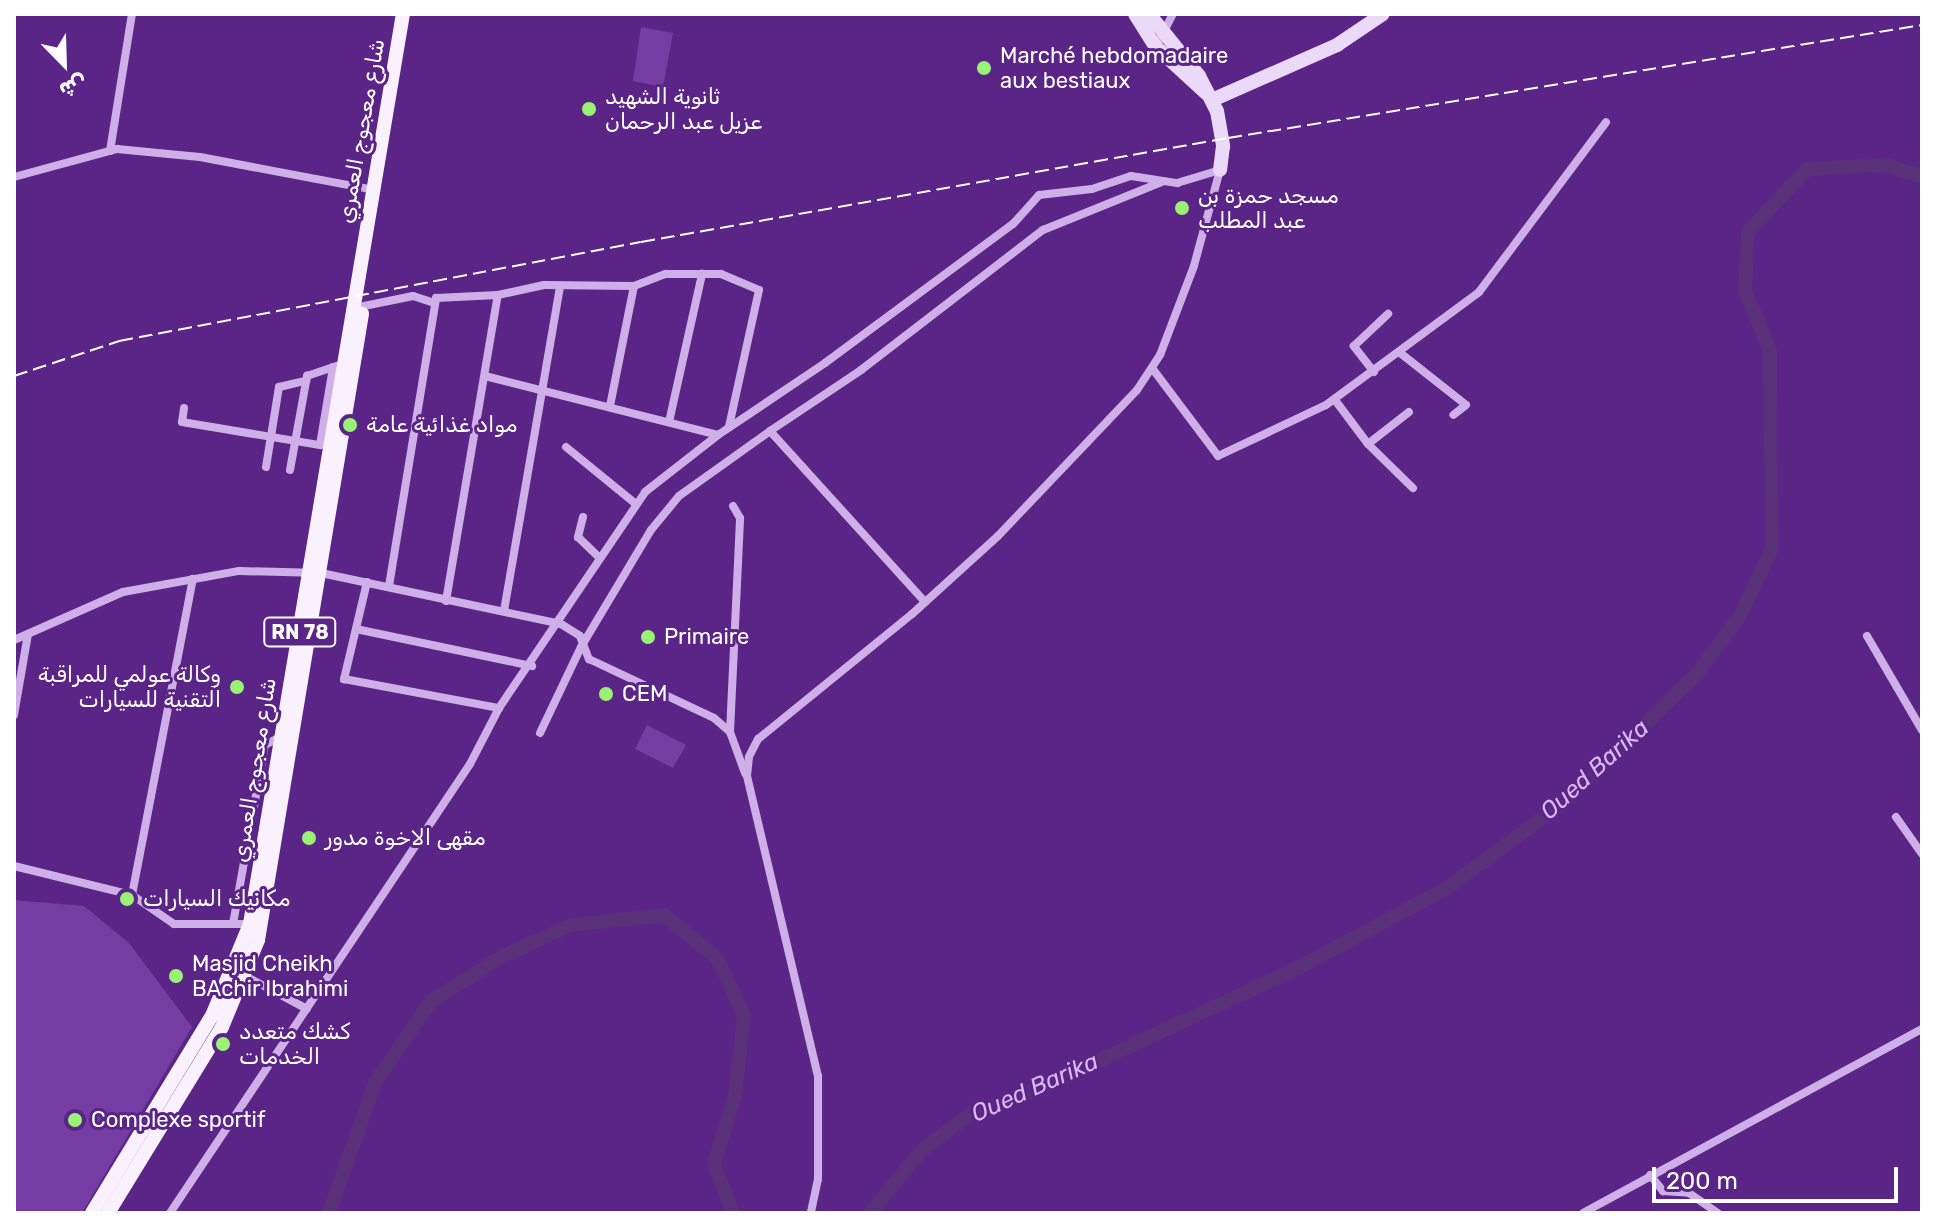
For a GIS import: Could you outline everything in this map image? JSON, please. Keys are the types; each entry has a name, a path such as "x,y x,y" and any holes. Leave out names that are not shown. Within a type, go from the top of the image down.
{"main road":[{"name":"شارع معجوج العمري","path":"108,1213 222,1027 245,976 277,845 315,573 338,365 374,190 403,14"},
{"name":"شارع معجوج العمري","path":"92,1213 212,1016 250,924 282,736 364,306 412,14"}],"street":[{"path":"110,151 132,14"},
{"path":"747,776 758,739 925,602 1081,451 1152,368 1194,266 1220,170 1223,134 1211,98 1135,14"},
{"path":"1149,14 1161,42"},
{"path":"1161,42 1173,14"},
{"path":"1211,98 1337,45 1383,14"},
{"path":"1152,368 1218,456 1335,400 1479,292 1606,122"},
{"path":"14,177 110,151 200,157 374,190"},
{"path":"170,1213 470,764 499,708 532,666 636,504 718,435 1013,224 1039,195 1092,189 1131,176 1177,183 1220,170"},
{"path":"540,733 581,647 651,530 679,496 861,370 1043,230 1164,181"},
{"path":"389,586 436,298 498,295 560,286 634,286 666,274 721,274 759,290 729,427"},
{"path":"669,422 702,274"},
{"path":"504,611 560,286"},
{"path":"610,406 634,286"},
{"path":"446,601 498,295"},
{"path":"364,306 413,296 435,303"},
{"path":"1374,372 1354,346 1388,314"},
{"path":"1399,352 1466,405 1453,415"},
{"path":"266,467 279,387 306,381 338,365"},
{"path":"184,408 182,422 320,445 338,365"},
{"path":"485,376 544,387 718,435"},
{"path":"290,470 306,381"},
{"path":"1335,400 1368,444 1413,488"},
{"path":"1368,444 1409,412"},
{"path":"770,431 925,602"},
{"path":"566,447 636,504"},
{"path":"733,506 740,518 730,732 747,776 818,1076 818,1179 811,1213"},
{"path":"583,517 578,537 600,558"},
{"path":"14,640 123,592 239,571 315,573 560,624 580,636 581,647 589,659 714,718 730,732"},
{"path":"132,895 193,579"},
{"path":"367,582 344,679 499,708"},
{"path":"356,629 532,666"},
{"path":"14,715 28,634"},
{"path":"1867,636 1922,730"},
{"path":"233,924 265,745 282,736"},
{"path":"1896,817 1922,854"},
{"path":"14,866 132,895 174,924 250,924"},
{"path":"245,976 307,1009"},
{"path":"1583,1213 1922,1029"},
{"path":"1650,1175 1663,1191 1689,1193 1718,1213"}],"shaded area":[{"path":"641,27 673,33 663,87 633,81"},
{"path":"647,725 686,745 673,768 635,749"},
{"name":"Complexe sportif","path":"14,900 84,906 129,943 192,1027 82,1213 14,1213"}],"waterway":[{"name":"Oued Barika","path":"870,1213 923,1149 972,1113 1036,1090 1298,968 1447,888 1566,801 1696,675 1740,616 1772,549 1770,351 1745,290 1748,232 1807,169 1886,165 1922,177"},
{"name":"Oued Barika","path":"329,1213 375,1083 430,1002 503,956 571,925 664,915 717,958 744,1016 735,1096 714,1164 733,1213"}],"railway":[{"path":"14,376 119,341 641,242 1228,138 1922,25"}],"place":[{"name":"Marché hebdomadaire aux bestiaux","path":"984,68"},
{"name":"ثانوية الشهيد عزيل عبد الرحمان","path":"589,109"},
{"name":"مسجد حمزة بن عبد المطلب","path":"1182,208"},
{"name":"مواد غذائية عامة","path":"350,425"},
{"name":"Primaire","path":"648,637"},
{"name":"وكالة عولمي للمراقبة التقنية للسيارات","path":"237,687"},
{"name":"CEM","path":"606,694"},
{"name":"مقهى الاخوة مدور","path":"309,838"},
{"name":"مكانيك السيارات","path":"127,899"},
{"name":"Masjid Cheikh BAchir Ibrahimi","path":"176,976"},
{"name":"كشك متعدد الخدمات","path":"223,1044"},
{"name":"Complexe sportif","path":"75,1120"}]}
